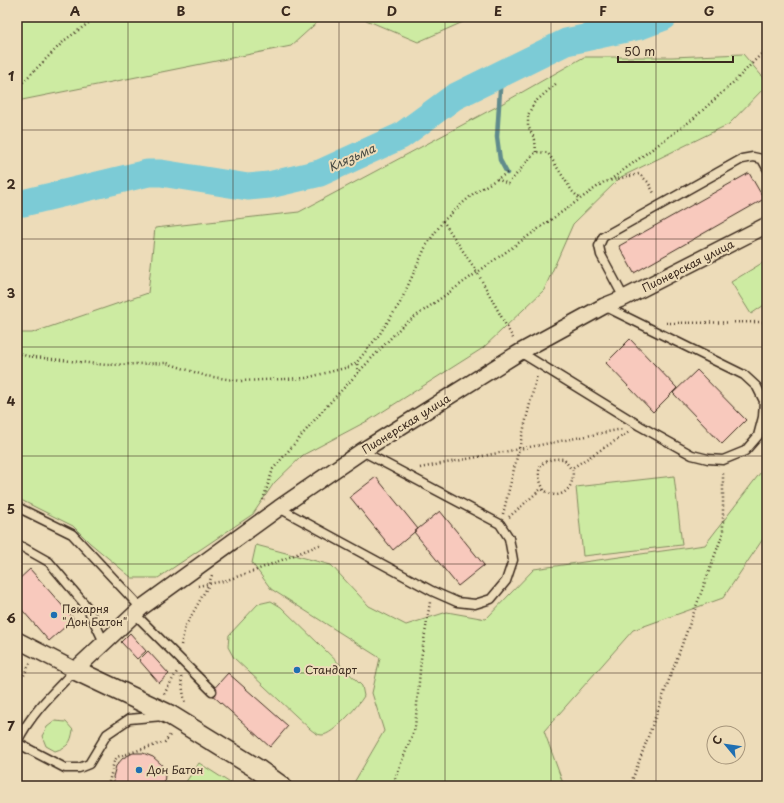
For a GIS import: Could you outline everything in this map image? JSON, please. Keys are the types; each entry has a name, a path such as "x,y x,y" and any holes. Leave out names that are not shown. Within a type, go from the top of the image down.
{"street":[{"name":"Пионерская улица","path":"75,670 138,610 254,526 362,451 520,352 604,306 624,298 767,225"},
{"path":"17,640 75,670 170,712 281,786"}],"lane":[{"path":"624,298 601,255 599,246 603,237 742,159 753,157 762,159 767,168"},
{"path":"520,352 640,426 692,455 708,459 723,460 745,451 758,436 764,417 764,401 757,387 744,375 604,306"},
{"path":"280,508 432,591 457,602 475,604 491,599 506,580 513,560 509,538 500,524 362,451"},
{"path":"17,507 72,534 138,610 212,690"},
{"path":"17,544 49,562 87,607 104,642"},
{"path":"75,670 39,707 23,730 17,742 65,768 79,768 89,764 107,734 129,719 170,712"}],"path":[{"path":"17,88 65,40 97,17"},
{"path":"609,181 693,120 735,81 767,48"},
{"path":"497,179 508,184 536,152 535,140 528,126 528,115 534,103 558,82"},
{"path":"536,152 548,154 572,191 580,199"},
{"path":"17,352 26,356 106,365 167,363 206,376 241,381 306,378 349,367 358,362 379,335 400,303 426,246 443,221 474,193 507,173"},
{"path":"254,526 273,469 324,409 402,326 604,182 640,174 648,182 661,205"},
{"path":"443,221 477,272 520,352"},
{"path":"661,324 767,322"},
{"path":"358,362 358,373"},
{"path":"500,524 540,364"},
{"path":"400,472 640,426"},
{"path":"572,470 572,468 640,426"},
{"path":"553,458 564,460 574,475 572,483 566,491 556,495 548,493 544,490 538,480 538,471 544,463 553,458"},
{"path":"630,786 723,533 723,460"},
{"path":"500,524 541,489 544,490"},
{"path":"195,587 224,582 337,539"},
{"path":"180,650 185,627 215,570"},
{"path":"392,786 415,728 421,659 432,591"},
{"path":"17,677 22,677 38,650"},
{"path":"108,786 114,762 117,757 166,742 170,712 180,666 185,708 170,712"}],"green space":[{"path":"17,17 323,17 291,46 17,101"},
{"path":"359,17 458,17 463,22 418,42"},
{"path":"743,54 767,82 767,85 729,124 621,177 573,224 544,290 483,348 371,419 303,455 274,483 253,514 158,578 132,578 90,543 73,526 17,498 17,333 32,333 148,293 155,228 299,212 496,107 584,57 672,57"},
{"path":"767,260 767,303 751,314 731,282"},
{"path":"767,464 767,533 723,598 633,630 544,731 564,786 352,786 384,731 372,693 380,658 271,589 252,563 256,545 331,565 369,606 406,625 447,612 486,619 534,569 705,545"},
{"path":"674,476 682,545 583,556 576,487"},
{"name":"Стандарт","path":"271,601 281,607 362,686 364,696 361,701 339,725 327,734 322,735 310,729 234,658 228,647 229,635 258,604"},
{"path":"55,721 66,722 73,730 68,744 55,751 46,746 42,736 47,727"},
{"path":"199,763 235,786 183,786"}],"building":[{"path":"749,173 764,199 634,273 619,246"},
{"path":"630,339 677,388 653,412 606,363"},
{"path":"697,370 746,420 722,444 673,393"},
{"path":"376,477 418,529 393,550 350,497"},
{"path":"440,511 484,565 458,586 414,532"},
{"path":"30,569 74,619 49,641 17,604 17,581"},
{"path":"130,633 146,651 137,659 121,642"},
{"path":"148,651 169,674 159,683 139,660"},
{"path":"228,673 288,726 270,747 210,693"},
{"name":"Дон Батон","path":"133,753 143,753 153,757 161,764 165,774 164,786 115,786 113,777 116,766 123,758"}],"waterway":[{"name":"Клязьма","path":"17,202 23,203 148,173 161,173 248,187 269,185 320,173 401,136 454,97 566,42 640,26 664,17"},
{"path":"501,74 497,137 500,160 507,173"}],"place":[{"name":"Пекарня \"Дон Батон\"","path":"54,615"},
{"name":"Стандарт","path":"297,670"},
{"name":"Дон Батон","path":"139,770"}]}
